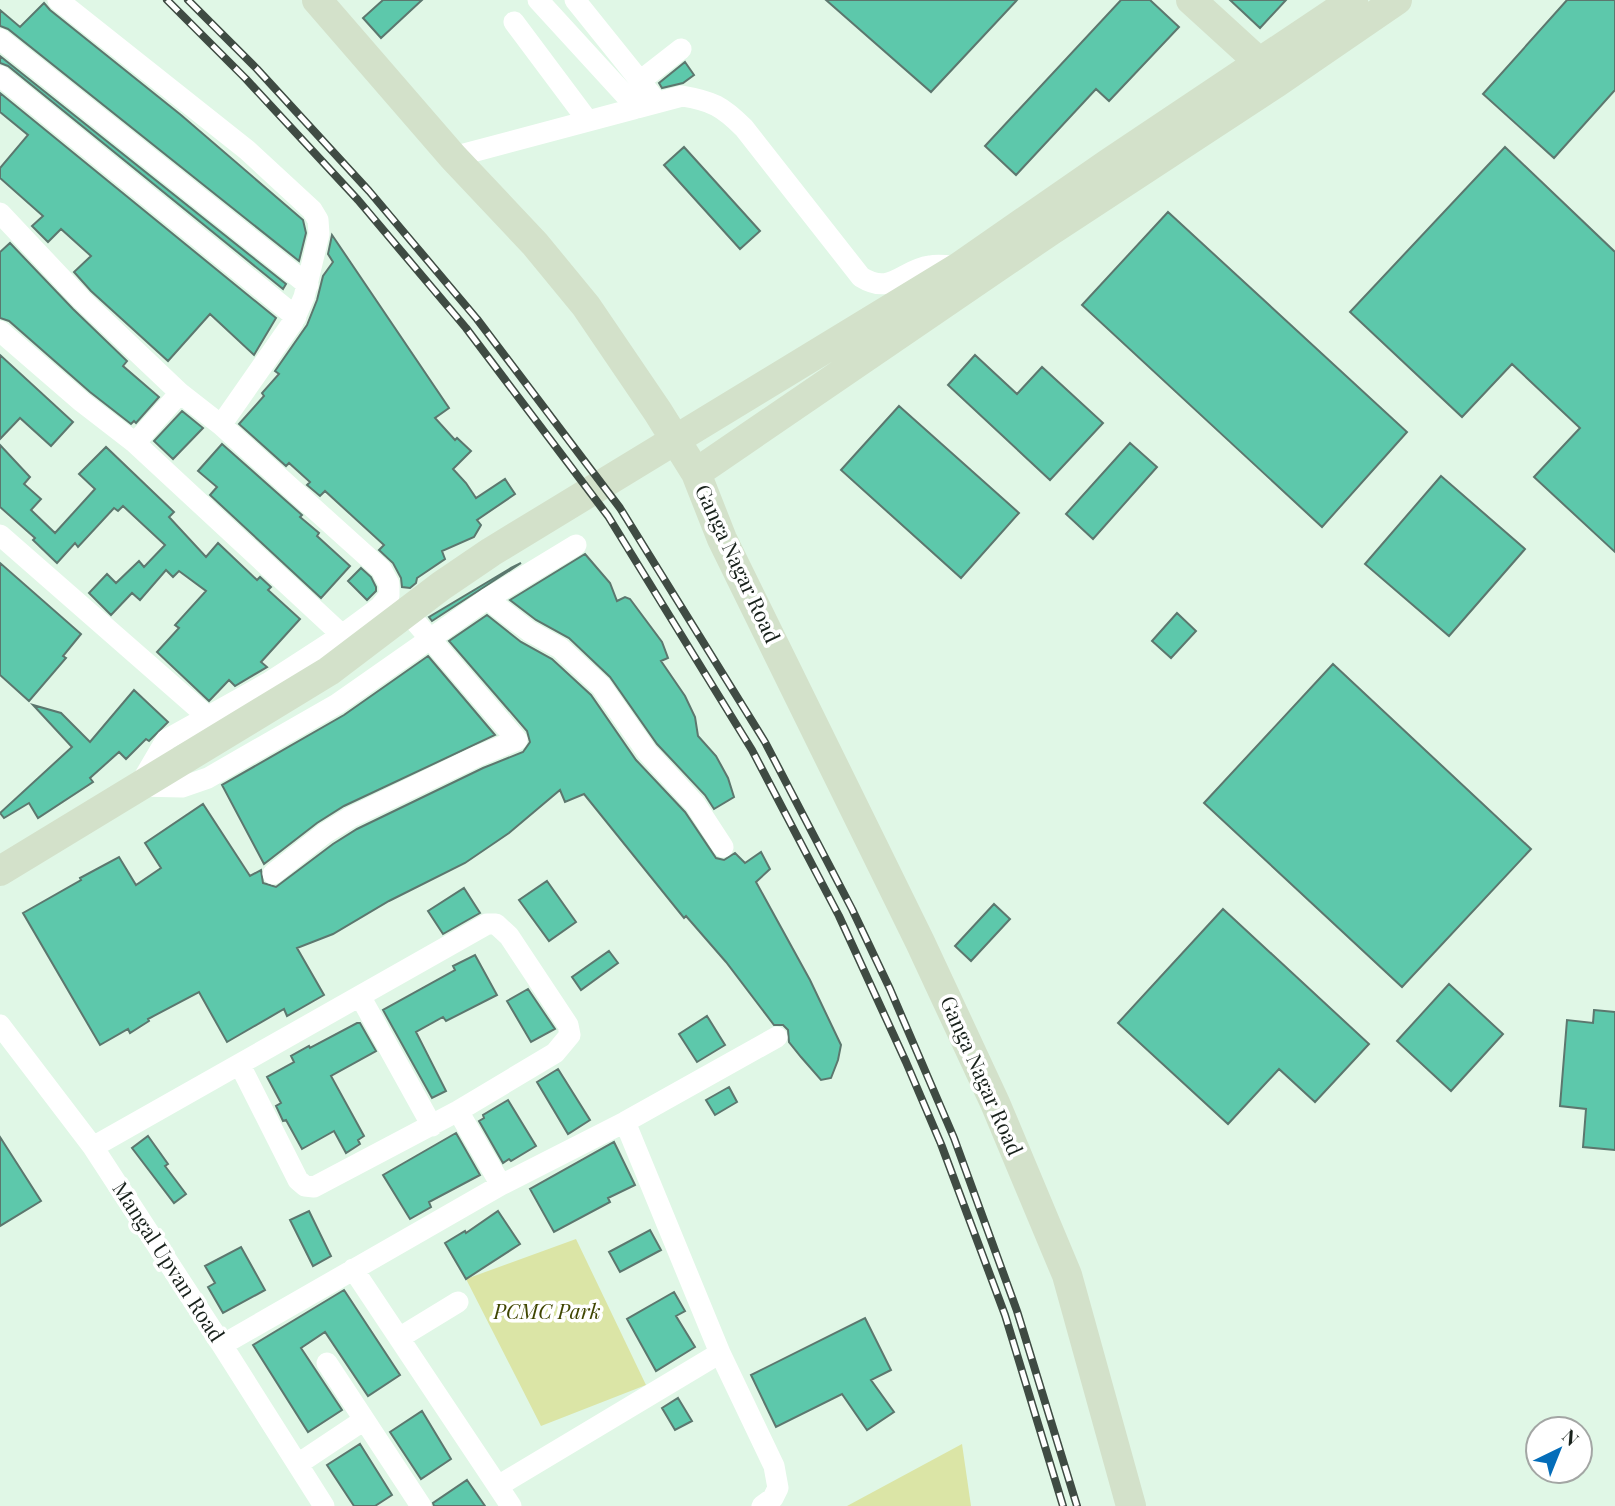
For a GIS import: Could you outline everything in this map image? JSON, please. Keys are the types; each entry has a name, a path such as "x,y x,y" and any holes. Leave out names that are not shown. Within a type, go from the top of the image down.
{"street":[{"path":"58,0 247,150 312,210 318,220 320,234 308,285 296,317 221,425"},
{"path":"317,0 453,157 535,243 586,306 696,473"},
{"path":"538,0 647,105"},
{"path":"575,0 640,81 647,105"},
{"path":"1191,0 1267,73"},
{"path":"1267,73 1353,0"},
{"path":"214,728 330,671 491,552 706,421 968,274 1267,73 1397,0"},
{"path":"514,22 588,121"},
{"path":"0,39 308,285"},
{"path":"640,81 681,49"},
{"path":"0,76 296,317"},
{"path":"453,157 682,96 709,100 725,109 744,128 861,277 874,285 886,285 930,266 968,274"},
{"path":"0,213 82,300 180,393 221,425 381,569 389,584 389,596 380,607 268,683 139,786 0,871"},
{"name":"Ganga Nagar Road","path":"968,274 696,473 722,539 920,942 1000,1115 1066,1275 1131,1506"},
{"path":"0,331 82,402 135,443 342,635"},
{"path":"135,443 180,393"},
{"path":"0,535 214,728"},
{"path":"139,786 182,787 208,778 337,704 488,599 576,545"},
{"path":"488,599 529,631 560,648 601,686 647,752 695,804 723,847"},
{"path":"273,874 325,833 351,817 517,740 407,612"},
{"path":"93,1147 487,924 496,924 502,928 568,1025 570,1035 555,1053 458,1111 314,1187 305,1186 298,1180 240,1065"},
{"path":"360,996 432,1126"},
{"name":"Mangal Upvan Road","path":"0,1025 93,1147 324,1506"},
{"path":"222,1345 500,1185 625,1122 778,1037"},
{"path":"458,1111 500,1185"},
{"path":"625,1122 720,1353 774,1466 778,1488 773,1497 762,1506"},
{"path":"353,1269 511,1506"},
{"path":"399,1338 458,1302"},
{"path":"498,1486 720,1353"},
{"path":"327,1363 417,1505"},
{"path":"298,1464 365,1420"}],"green space":[{"name":"PCMC Park","path":"576,1239 646,1385 541,1426 466,1279"},
{"path":"962,1444 971,1506 847,1506"}],"building":[{"path":"383,0 422,0 381,38 363,18"},
{"path":"826,0 1017,0 931,92"},
{"path":"1121,0 1150,0 1179,27 1109,101 1096,89 1016,175 985,146"},
{"path":"1230,0 1286,0 1260,28"},
{"path":"1567,0 1615,0 1615,90 1554,158 1483,94"},
{"path":"44,3 181,115 303,220 306,233 299,261 8,29 0,26 0,10 20,27"},
{"path":"0,56 286,284 283,289 8,66 0,63"},
{"path":"685,62 694,75 683,83 662,88 659,83"},
{"path":"0,93 276,318 254,355 210,314 168,361 91,291 74,272 91,256 61,229 48,242 32,226 43,216 0,178 0,168 28,135 0,112"},
{"path":"684,147 760,231 740,249 664,165"},
{"path":"1505,147 1615,252 1615,552 1534,477 1580,428 1512,364 1462,417 1350,312"},
{"path":"1168,212 1407,432 1322,527 1082,305"},
{"path":"332,235 449,408 435,418 455,440 457,438 471,451 453,469 476,498 505,479 515,494 477,520 481,525 474,537 442,551 445,559 417,578 410,588 402,587 401,578 393,563 379,550 384,545 325,491 320,496 307,485 310,482 289,463 286,466 239,424 264,396 262,393 279,374 275,371 307,325 323,276 333,262 328,254"},
{"path":"10,243 127,361 123,366 159,397 136,423 134,421 131,424 9,321 0,318 0,252"},
{"path":"0,355 73,422 51,446 20,418 0,439"},
{"path":"975,355 1017,394 1042,367 1103,423 1050,480 948,385"},
{"path":"899,406 1019,513 961,578 841,470"},
{"path":"182,411 203,428 173,459 154,441"},
{"path":"1130,443 1157,467 1093,539 1066,514"},
{"path":"222,444 302,515 300,517 319,533 317,536 350,566 321,598 210,495 217,487 198,471"},
{"path":"0,445 30,477 24,484 41,499 31,510 55,533 95,489 79,474 106,447 174,512 169,517 206,557 218,543 257,580 260,577 271,587 268,590 300,619 261,662 267,667 235,686 229,680 209,701 157,652 179,628 175,625 206,591 179,571 173,577 166,570 140,600 132,593 111,615 89,593 107,574 116,583 139,561 144,567 165,545 123,506 118,511 114,508 78,547 75,543 57,563 33,540 35,538 0,507"},
{"path":"1441,476 1525,549 1449,636 1365,564"},
{"path":"585,554 610,583 617,601 625,597 630,599 662,642 668,658 661,661 685,696 695,717 698,736 716,756 728,778 734,797 714,809 705,795 657,744 610,677 569,638 536,620 510,600"},
{"path":"0,563 81,634 63,656 66,658 29,701 0,675"},
{"path":"521,563 432,621 429,617 511,568"},
{"path":"361,568 371,577 376,587 376,591 367,600 348,581"},
{"path":"1177,613 1196,631 1171,658 1152,641"},
{"path":"487,615 521,642 552,659 591,695 636,760 685,812 716,858 724,860 735,853 745,863 761,852 770,869 756,882 810,980 841,1045 831,1078 821,1080 789,1042 788,1030 783,1025 774,1025 726,962 686,916 684,918 584,794 565,802 560,790 509,833 465,863 389,901 333,934 297,948 324,995 287,1016 284,1009 227,1042 199,992 148,1019 149,1021 130,1033 128,1029 100,1045 23,913 119,857 136,885 161,868 145,843 203,804 250,876 261,870 263,883 276,887 357,829 483,768 523,752 530,742 527,731 449,641"},
{"path":"428,656 495,735 344,806 264,864 222,785 344,715"},
{"path":"1333,664 1531,849 1402,987 1204,803"},
{"path":"134,690 168,722 149,741 146,739 126,759 119,752 90,778 93,782 38,818 29,803 4,818 0,813 72,747 33,705 61,713 90,742"},
{"path":"547,881 576,922 549,941 519,900"},
{"path":"464,888 480,913 443,934 428,911"},
{"path":"994,904 1010,919 971,961 955,946"},
{"path":"1223,909 1369,1044 1315,1102 1279,1069 1228,1124 1118,1023"},
{"path":"609,951 618,963 581,990 572,977"},
{"path":"475,955 497,995 446,1021 443,1017 416,1032 446,1091 432,1098 383,1010 455,970 453,966"},
{"path":"1449,984 1503,1034 1451,1091 1397,1041"},
{"path":"528,989 555,1029 531,1042 507,1001"},
{"path":"1594,1010 1615,1012 1615,1150 1583,1147 1586,1109 1560,1106 1567,1020 1593,1023"},
{"path":"707,1016 725,1045 697,1062 679,1034"},
{"path":"360,1023 376,1051 331,1076 364,1136 358,1140 360,1144 346,1153 334,1131 302,1149 286,1120 283,1121 276,1106 281,1103 267,1077 294,1062 291,1056"},
{"path":"558,1069 590,1120 568,1134 537,1082"},
{"path":"729,1087 737,1102 715,1115 706,1100"},
{"path":"508,1100 536,1146 503,1163 479,1121 484,1118 483,1115"},
{"path":"456,1133 480,1175 429,1202 431,1207 410,1219 383,1175"},
{"path":"148,1136 168,1164 165,1166 186,1194 174,1203 132,1148"},
{"path":"0,1137 41,1201 0,1226"},
{"path":"614,1142 635,1185 608,1198 610,1202 554,1232 530,1189"},
{"path":"309,1211 331,1256 313,1266 290,1220"},
{"path":"498,1211 520,1244 466,1279 445,1243 465,1231 466,1233"},
{"path":"650,1230 661,1250 620,1272 609,1252"},
{"path":"241,1247 265,1290 223,1313 208,1287 215,1283 205,1266"},
{"path":"344,1290 400,1375 368,1396 325,1332 301,1348 342,1410 308,1432 253,1345"},
{"path":"674,1292 685,1311 676,1316 695,1347 656,1371 627,1319"},
{"path":"865,1318 891,1370 871,1380 894,1412 867,1430 842,1394 776,1427 751,1375"},
{"path":"678,1398 692,1421 675,1430 662,1408"},
{"path":"422,1411 451,1459 421,1479 390,1432"},
{"path":"360,1444 392,1495 375,1506 354,1506 327,1465"},
{"path":"467,1480 485,1506 434,1506 433,1503"}],"railway":[{"path":"167,0 246,79 358,200 466,328 608,516 752,750 839,916 941,1144 1005,1315 1063,1506"},
{"path":"188,0 257,69 369,191 477,319 620,508 765,742 852,909 890,989 954,1138 1017,1311 1077,1506"}]}
